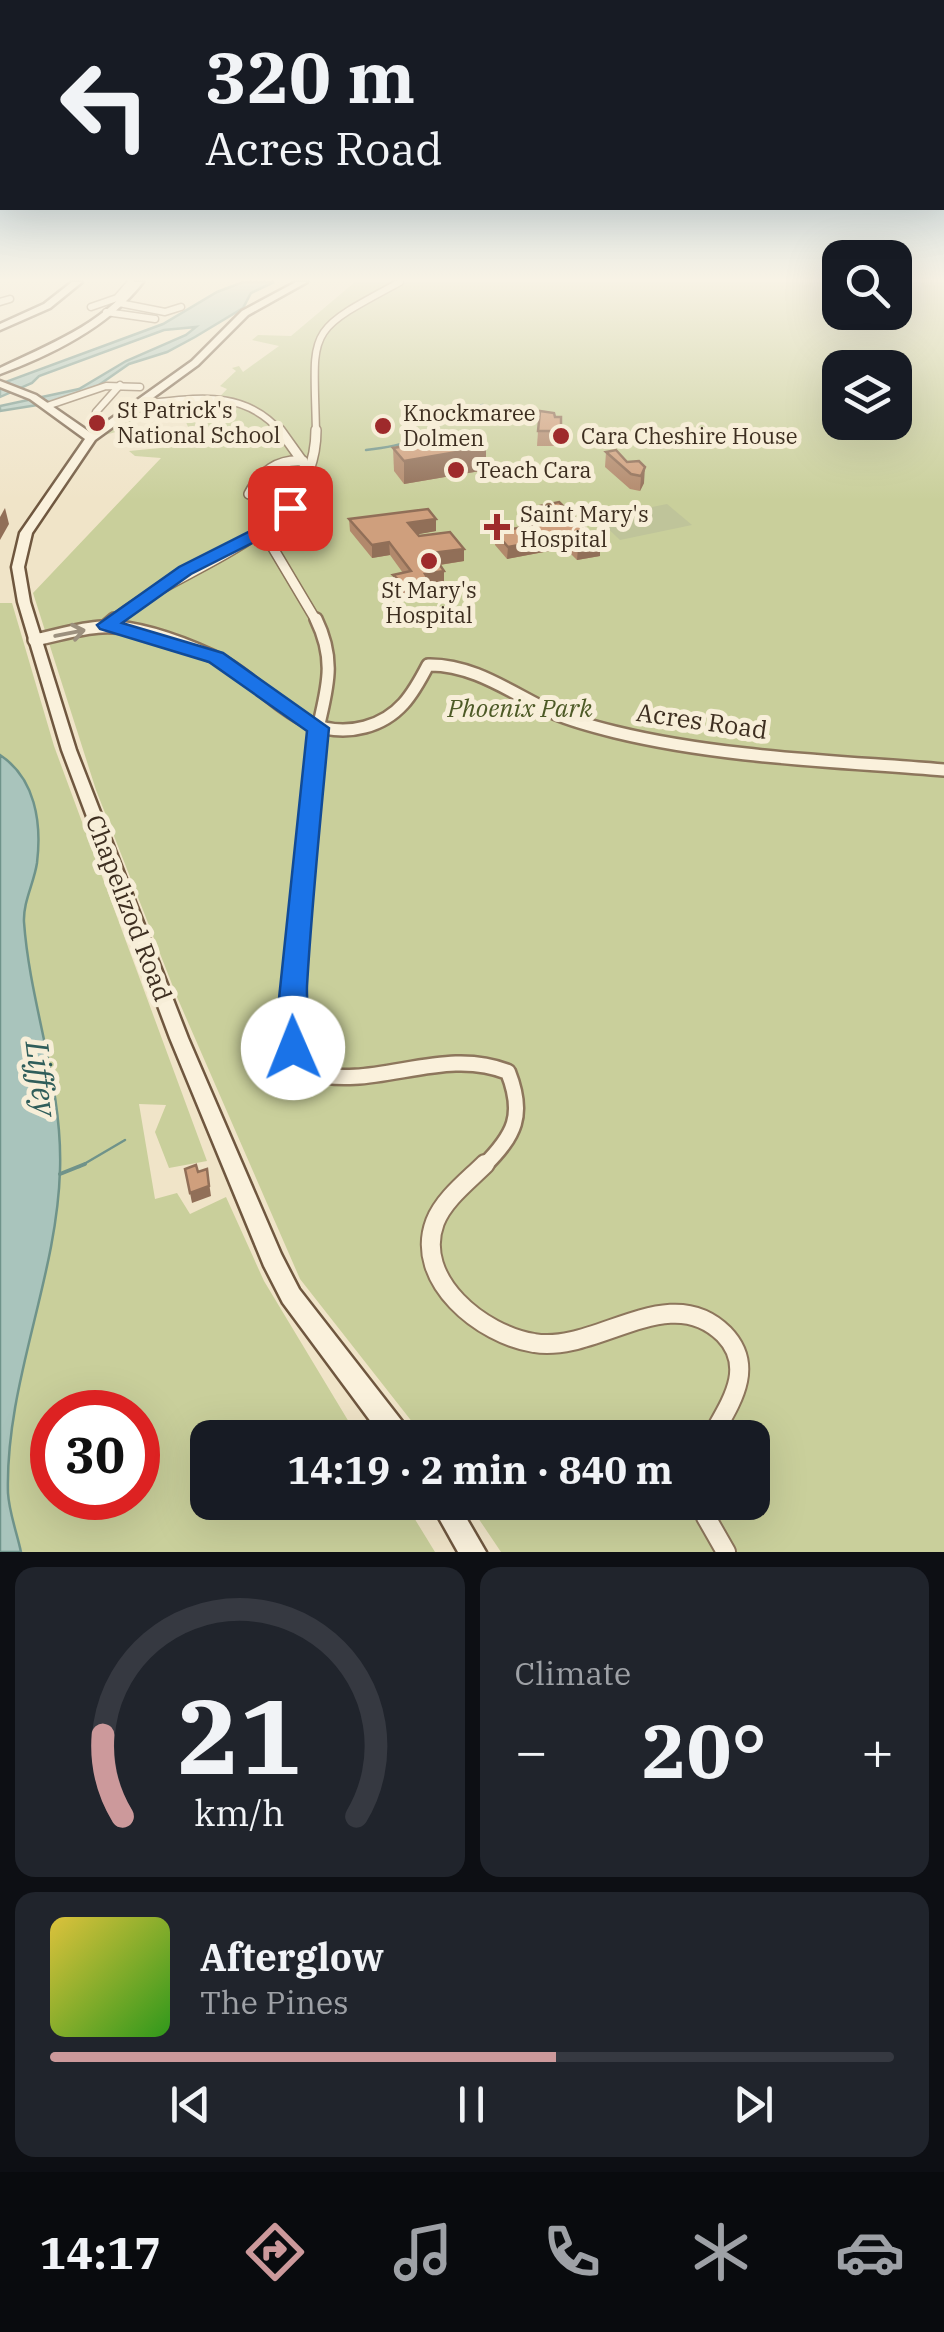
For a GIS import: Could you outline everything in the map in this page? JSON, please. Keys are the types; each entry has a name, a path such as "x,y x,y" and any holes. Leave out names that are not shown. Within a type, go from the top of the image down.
{"main road":[{"path":"0,371 35,354"},
{"path":"0,384 43,404 91,438 203,354"},
{"name":"Chapelizod Road","path":"91,438 35,516 23,540 19,577 34,640 69,750 154,972 272,1260 291,1296 385,1420"},
{"path":"453,1520 473,1552"}],"street":[{"path":"34,640 107,626 185,570 268,528 290,508 310,472 316,354"},
{"path":"96,412 120,385"},
{"path":"43,404 102,386 140,387"},
{"path":"141,404 221,396 254,407 281,432 310,472"},
{"path":"249,494 252,486 279,462 303,461"},
{"path":"270,543 329,652 293,988 296,1059 304,1068 333,1078 393,1075 466,1060 486,1060 508,1071 520,1098 518,1116 504,1143 456,1190 442,1210 432,1236 431,1258 438,1276 472,1314 520,1342 546,1346 572,1343 669,1314 702,1318 718,1328 734,1350 740,1376 719,1420"},
{"path":"107,626 216,657 318,728"},
{"name":"Acres Road","path":"318,728 347,732 392,716 407,705 428,665 450,663 548,712 613,731 790,757 944,770"},
{"path":"707,1520 726,1552"}],"green space":[{"name":"Phoenix Park","path":"267,354 822,354 822,440 912,440 912,354 944,354 944,1552 501,1552 479,1520 770,1520 770,1420 411,1420 300,1279 177,997 96,790 33,593 161,458 135,456 129,451 171,447 189,429 185,420 134,420 123,430 105,435 143,410 210,407 227,389 220,386 236,371 232,368 239,366 243,372"},
{"path":"667,504 692,525 620,540 597,518"},
{"path":"0,603 12,603 54,746 207,1161 169,1168 155,1132 166,1105 139,1104 155,1199 177,1193 190,1214 226,1197 264,1281 348,1420 190,1420 190,1520 415,1520 435,1552 22,1552 8,1493 9,1452 14,1411 57,1211 60,1139 24,922 37,863 37,817 28,788 0,755"}],"water":[{"path":"80,354 98,354 39,376 0,397 0,384"},
{"path":"141,354 159,354 129,364 96,387 50,403 0,411 0,406 79,389"},
{"name":"Liffey","path":"0,755 21,776 37,817 37,863 24,922 60,1139 57,1211 14,1411 9,1452 8,1493 21,1552 0,1552"}],"building":[{"path":"540,411 561,417 561,431 538,431"},
{"path":"475,435 486,447 404,461 393,448"},
{"path":"616,450 627,462 639,461 645,467 641,476 631,474 606,452"},
{"path":"559,502 600,543 578,548 566,536 508,547 495,532 545,523 530,508"},
{"path":"428,509 436,519 408,523 419,536 450,532 464,549 432,553 444,571 425,574 432,585 410,590 393,575 411,571 389,542 372,545 349,519"},
{"path":"196,1165 198,1172 207,1169 209,1186 190,1193 185,1169"}],"waterway":[{"path":"366,450 415,440 435,428 453,409 483,405"},
{"path":"82,1165 125,1140"},
{"path":"60,1174 82,1165"}],"place":[{"name":"St Patrick's National School","path":"97,423"},
{"name":"Knockmaree Dolmen","path":"383,426"},
{"name":"Cara Cheshire House","path":"561,436"},
{"name":"Teach Cara","path":"456,470"},
{"name":"Saint Mary's Hospital","path":"497,527"},
{"name":"St Mary's Hospital","path":"429,561"}],"route":[{"path":"290,508 268,528 185,570 107,625 216,657 304,722 318,728 300,893 293,1048"}]}
